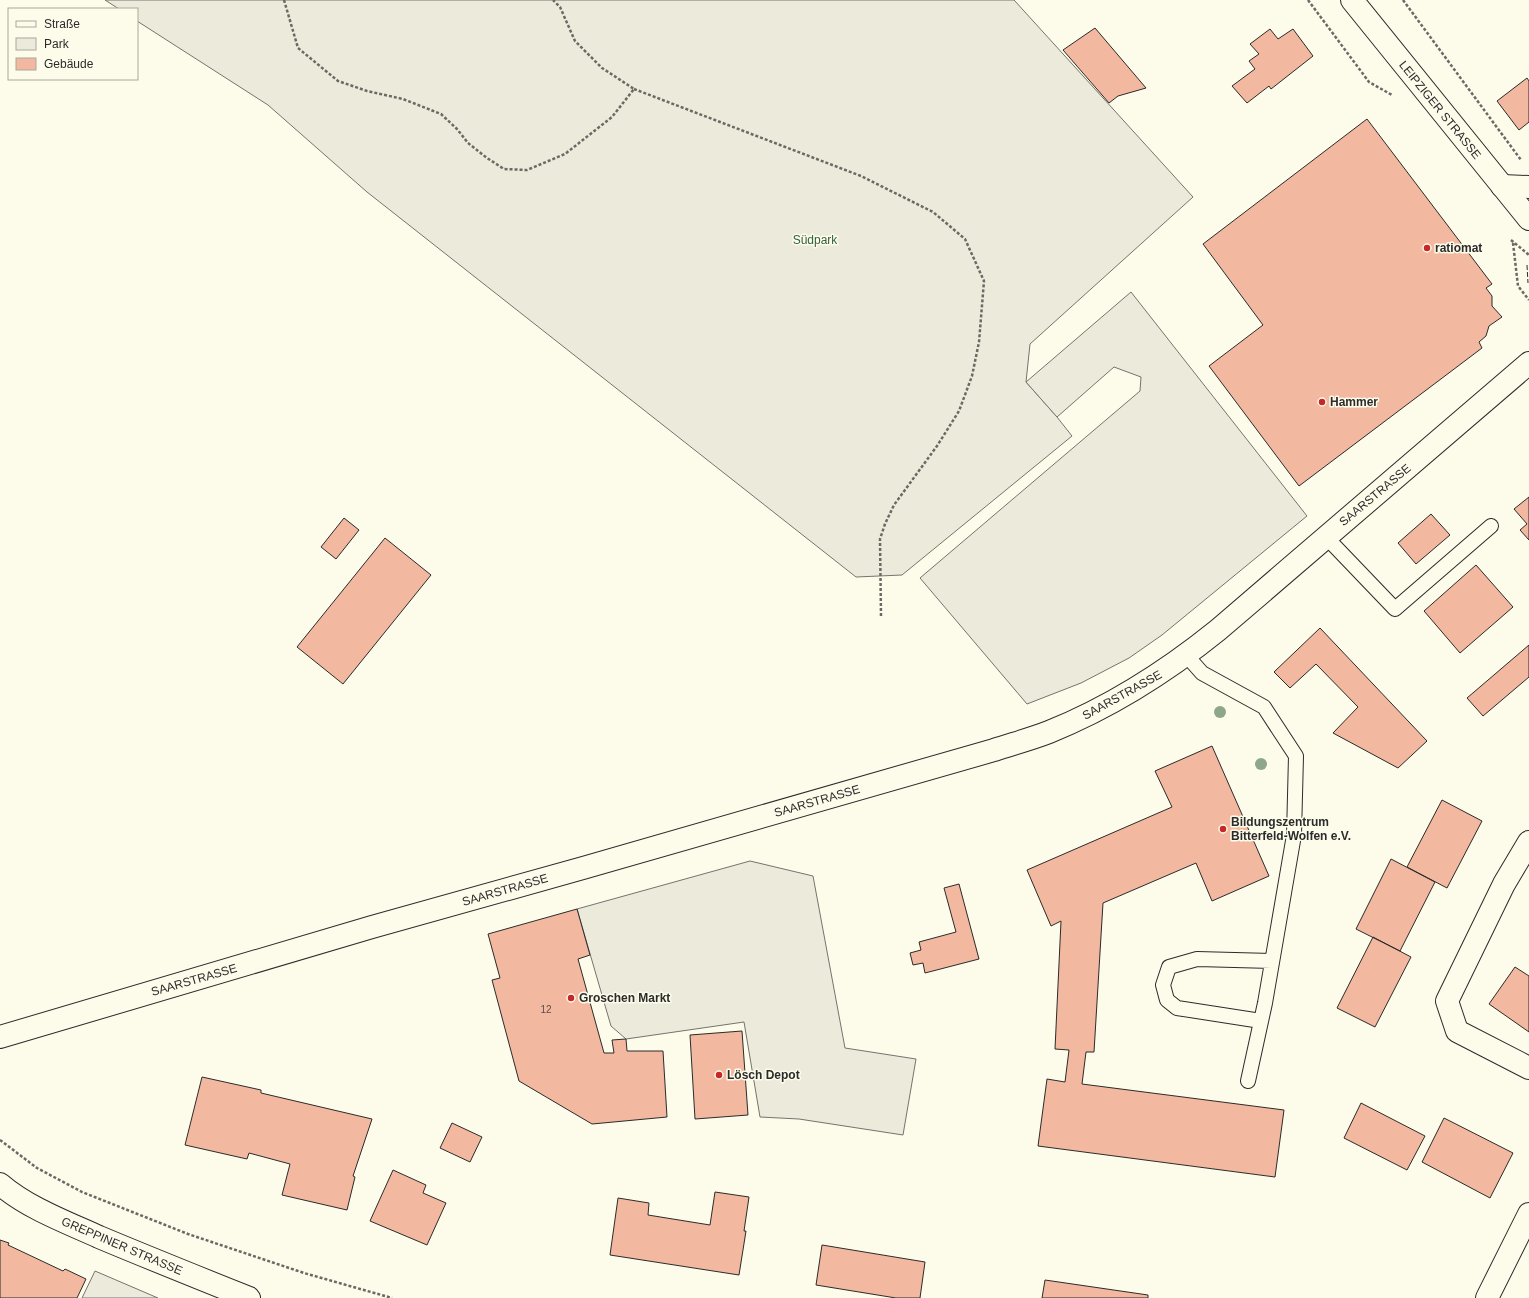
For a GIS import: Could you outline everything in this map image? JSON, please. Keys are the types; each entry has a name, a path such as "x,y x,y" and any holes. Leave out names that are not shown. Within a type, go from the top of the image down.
{"street":[{"name":"LEIPZIGER STRASSE","path":"1352,0 1529,219"},
{"path":"1502,186 1529,187"},
{"name":"SAARSTRASSE","path":"0,1037 372,927 606,862 994,750 1048,732 1096,711 1152,679 1187,656 1529,363"},
{"path":"1529,842 1504,884 1447,1001 1457,1031 1529,1068"},
{"name":"GREPPINER STRASSE","path":"0,1184 10,1192 59,1219 152,1259 249,1298"},
{"path":"1487,1298 1529,1214"}],"lane":[{"path":"1326,537 1395,609 1491,526"},
{"path":"1187,656 1202,673 1264,707 1296,756 1294,835 1261,1021 1248,1081"},
{"path":"1261,1021 1177,1008 1167,1000 1163,985 1169,967 1197,959 1272,961"}],"path":[{"path":"284,0 298,48 338,81 367,91 402,99 441,114 457,129 468,144 486,158 504,169 527,170 565,154 612,118 634,89"},
{"path":"553,0 560,7 575,41 602,68 634,89 862,176 933,212 965,239 984,281 979,342 972,376 959,411 937,446 894,506 885,524 880,539 881,616"},
{"path":"1308,0 1369,82 1397,97"},
{"path":"1403,0 1468,90 1525,164"},
{"path":"1508,237 1512,243 1529,255"},
{"path":"1512,243 1518,286 1529,300"},
{"path":"0,1140 37,1168 82,1192 188,1234 304,1273 392,1298"}],"green space":[{"name":"Südpark","path":"105,0 1014,0 1193,197 1030,344 1026,382 1072,436 902,575 856,577 367,192 268,105 138,22 138,8 117,8"}],"shaded area":[{"path":"1131,292 1307,516 1162,635 1129,658 1081,683 1027,704 920,578 1140,391 1141,377 1114,367 1057,417 1026,382"},
{"path":"750,861 813,876 845,1048 916,1059 903,1135 799,1119 760,1117 744,1022 626,1039 611,1026 577,909"},
{"path":"95,1271 158,1298 82,1298"}],"building":[{"path":"1095,28 1146,88 1118,96 1109,103 1063,50"},
{"path":"1270,29 1278,39 1293,29 1313,56 1271,89 1269,86 1247,103 1232,86 1255,69 1249,61 1259,54 1250,44"},
{"path":"1527,78 1529,81 1529,122 1519,130 1497,101"},
{"path":"1367,119 1492,284 1486,288 1492,296 1492,306 1502,317 1489,326 1486,336 1479,342 1482,348 1299,486 1209,366 1263,325 1203,244"},
{"path":"1529,497 1529,540 1520,530 1527,524 1514,509"},
{"path":"1431,514 1450,535 1416,564 1398,543"},
{"path":"344,518 359,530 336,559 321,547"},
{"path":"385,538 431,575 343,684 297,647"},
{"path":"1476,565 1513,607 1460,653 1424,611"},
{"path":"1320,628 1427,741 1398,768 1333,733 1358,707 1316,664 1290,688 1274,672"},
{"path":"1529,645 1529,677 1483,716 1467,698"},
{"path":"1212,746 1269,876 1212,901 1196,863 1103,903 1094,1052 1086,1052 1082,1084 1284,1110 1275,1177 1038,1146 1047,1079 1065,1082 1069,1050 1055,1049 1061,921 1051,926 1027,870 1172,807 1155,771"},
{"path":"1442,800 1482,821 1447,888 1407,867"},
{"path":"1391,859 1435,882 1400,951 1356,929"},
{"path":"959,884 979,959 925,973 923,963 913,965 910,953 921,950 919,942 956,932 944,888"},
{"path":"577,909 590,955 578,959 604,1053 614,1053 612,1040 626,1039 627,1051 663,1051 667,1117 592,1124 519,1081 492,980 500,978 488,934"},
{"path":"1373,937 1411,957 1375,1027 1337,1008"},
{"path":"1515,967 1529,976 1529,1032 1489,1004"},
{"name":"Lösch Depot","path":"742,1031 748,1115 695,1119 690,1035"},
{"path":"202,1077 261,1090 261,1093 372,1119 353,1176 355,1177 347,1210 282,1195 290,1164 249,1153 247,1159 185,1145"},
{"path":"1361,1103 1425,1136 1407,1170 1344,1138"},
{"path":"1444,1118 1513,1153 1490,1198 1422,1162"},
{"path":"452,1123 482,1137 470,1162 440,1148"},
{"path":"393,1170 426,1185 423,1193 446,1203 427,1245 370,1221"},
{"path":"715,1192 749,1197 744,1231 746,1231 739,1275 610,1255 618,1198 649,1203 648,1215 710,1225"},
{"path":"0,1240 9,1243 8,1245 63,1271 65,1269 86,1279 77,1298 0,1298"},
{"path":"822,1245 925,1262 920,1298 896,1298 816,1285"},
{"path":"1045,1280 1148,1295 1148,1298 1042,1298"}],"fence":[{"path":"1527,265 1528,283"}],"place":[{"name":"ratiomat","path":"1427,248"},
{"name":"Hammer","path":"1322,402"},
{"name":"Bildungszentrum Bitterfeld-Wolfen e.V.","path":"1223,829"},
{"name":"Groschen Markt","path":"571,998"},
{"name":"Lösch Depot","path":"719,1075"}]}
